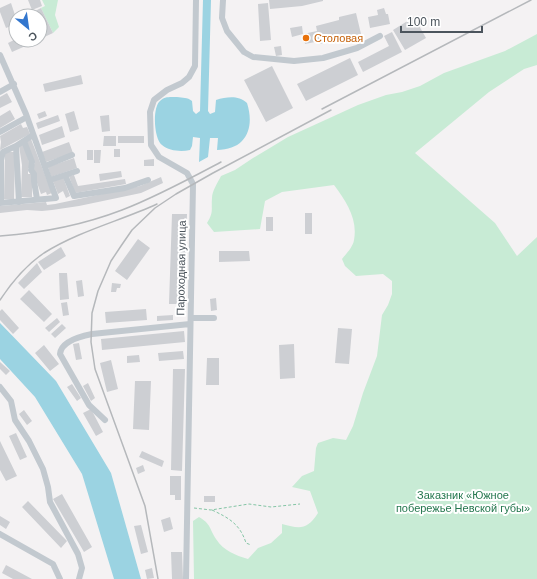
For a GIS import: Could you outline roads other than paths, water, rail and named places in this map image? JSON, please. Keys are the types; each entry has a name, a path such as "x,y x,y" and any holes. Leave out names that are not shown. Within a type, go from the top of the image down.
{"street":[{"name":"Пароходная улица","path":"186,579 193,184 187,173 159,157 151,145 150,112 154,100 166,90 182,83 190,77 195,66 196,0"},
{"path":"223,0 222,18 227,31 244,52 253,57 294,61 324,58 357,48 380,36"},
{"path":"0,55 14,84 45,166 56,198 0,203 1,160 3,152 33,135"},
{"path":"0,91 14,84"},
{"path":"0,132 26,116"},
{"path":"24,141 32,162 31,170 34,174 37,199"},
{"path":"16,146 19,202"},
{"path":"45,166 72,155"},
{"path":"50,180 77,171"},
{"path":"65,175 74,196 124,188 148,180"},
{"path":"105,420 89,405 60,354 63,347 77,337 92,334 214,318"},
{"path":"0,387 11,401 14,420 29,441 43,469 50,502 78,554 82,568 79,579"},
{"path":"0,534 53,564 60,579"}],"water":[{"path":"203,0 211,0 208,111 210,114 215,112 216,100 236,98 244,100 247,103 250,121 246,136 235,146 217,150 218,138 210,138 208,157 199,162 200,138 193,137 190,150 179,151 168,149 159,142 157,137 155,116 157,105 162,99 168,97 188,99 192,101 193,111 196,114 200,111"},
{"path":"0,323 56,381 111,473 141,579 114,579 82,474 35,397 0,359"}],"railway":[{"path":"322,109 531,0"},
{"path":"158,579 145,506 95,369 91,342 92,313 98,291 111,261 121,246 132,230 155,208 213,173 331,110"},
{"path":"0,236 62,228 107,215 160,194 221,162"},
{"path":"0,300 9,287 31,263 57,245 85,232 157,204"}],"place":[{"name":"Столовая","path":"306,38"}],"park label":[{"name":"Заказник «Южное побережье Невской губы»","path":"463,501"}]}
